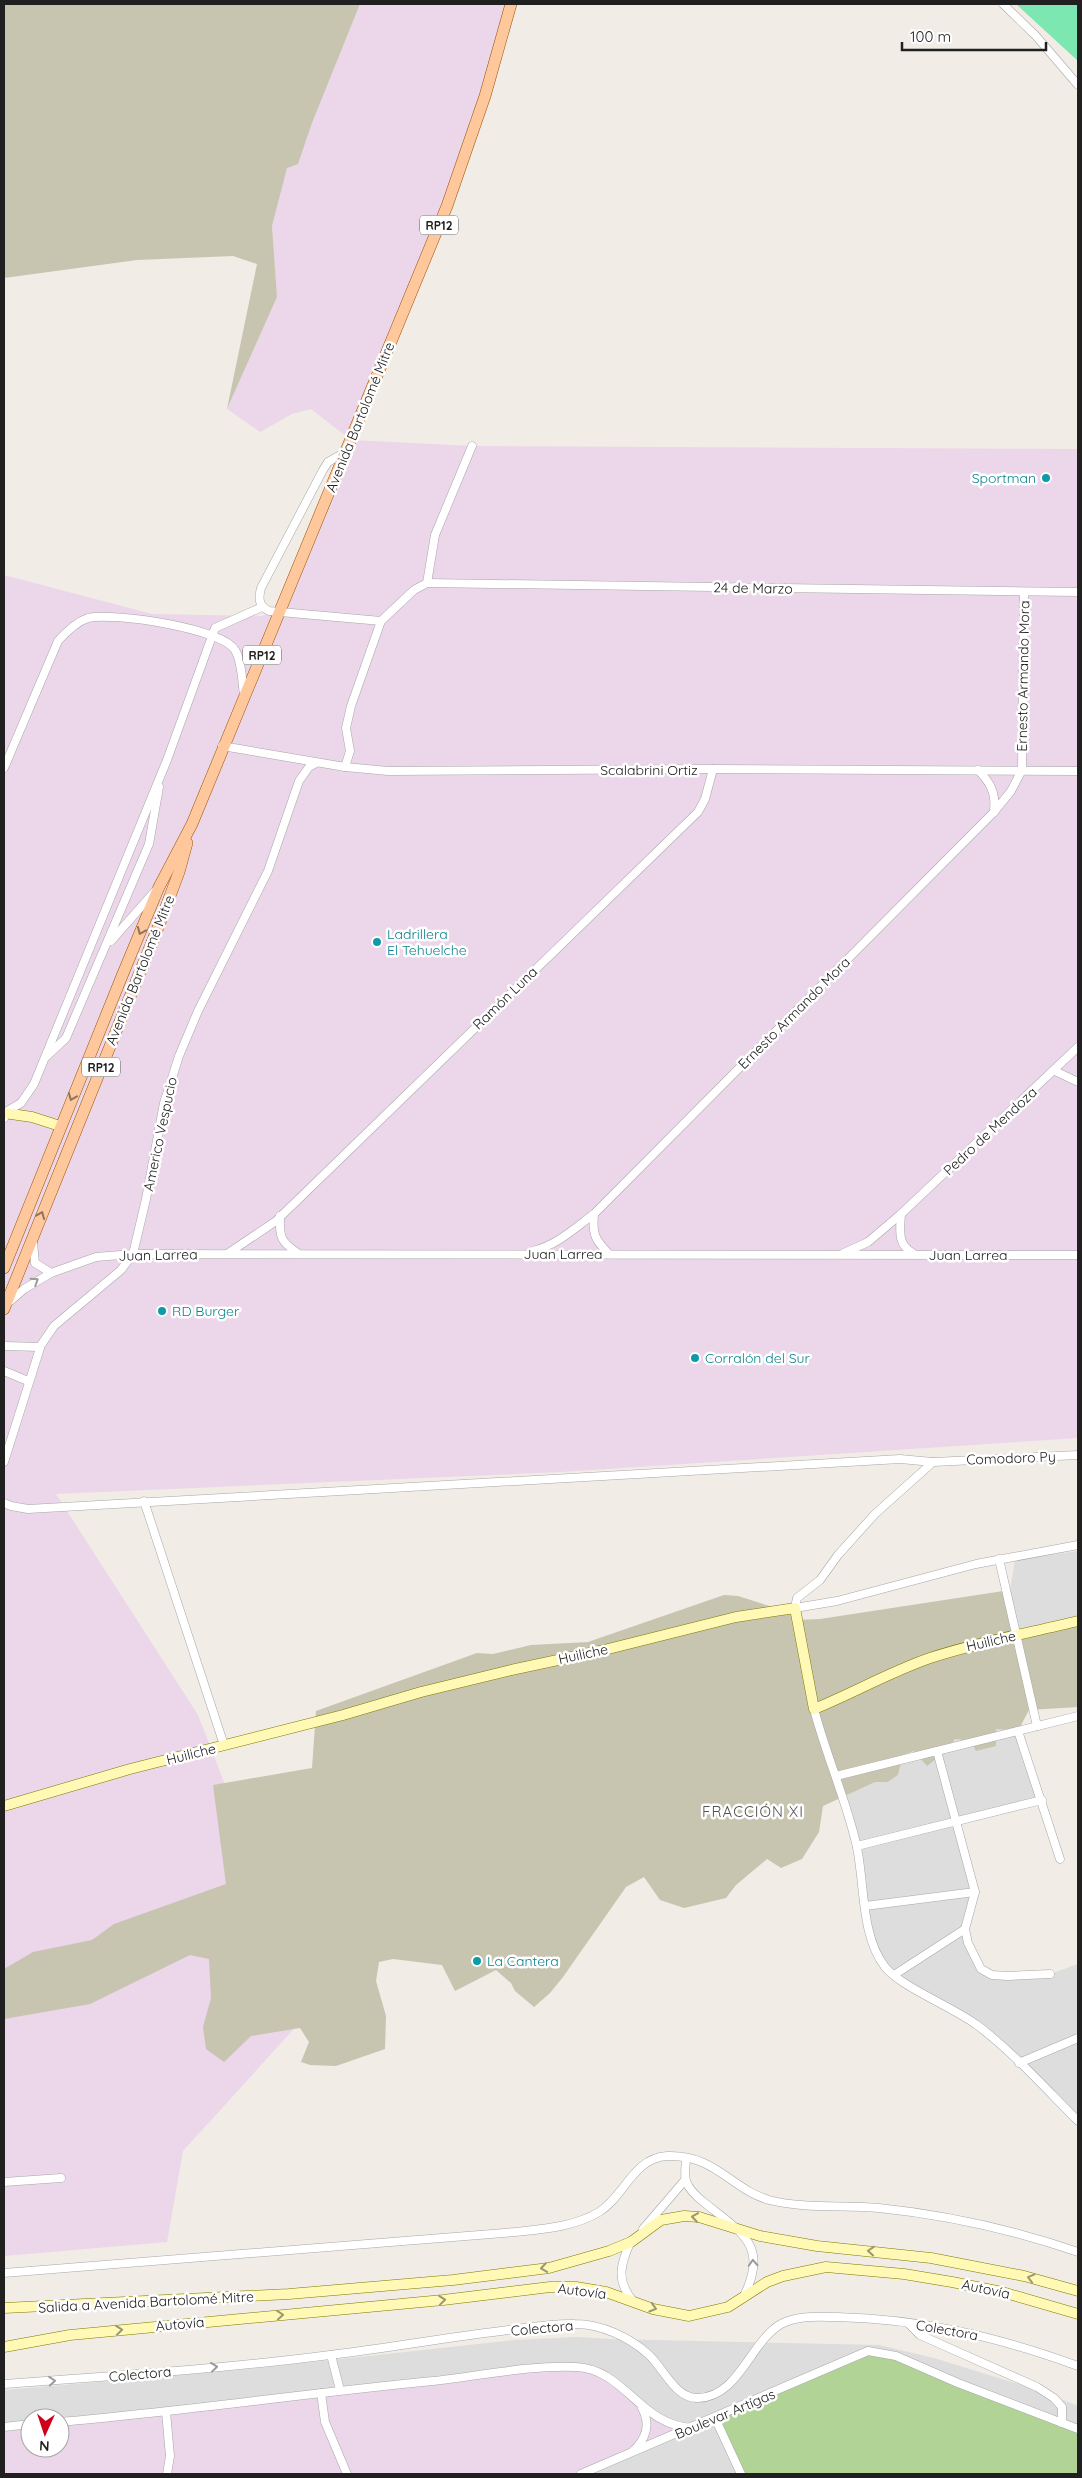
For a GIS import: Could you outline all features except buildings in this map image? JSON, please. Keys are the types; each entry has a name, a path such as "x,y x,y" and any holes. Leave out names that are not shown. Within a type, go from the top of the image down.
{"main road":[{"name":"Avenida Bartolomé Mitre","path":"5,1307 164,912 179,872 192,824 222,746 281,613 469,148 511,4"},
{"name":"Avenida Bartolomé Mitre","path":"4,1268 60,1126 160,885 192,824"}],"street":[{"path":"1003,4 1025,24 1078,85"},
{"path":"345,767 350,750 346,728 351,706 381,621 414,590 427,583 435,535 472,446"},
{"path":"346,451 328,462 323,470 261,588 258,598 262,607 269,612 381,621"},
{"name":"24 de Marzo","path":"427,583 1078,592"},
{"name":"Ernesto Armando Mora","path":"522,1254 544,1248 594,1214 994,812 1011,791 1022,770 1024,592"},
{"path":"4,1112 22,1103 29,1094 161,775 214,628 221,623 262,607"},
{"path":"4,768 52,653 62,636 80,622 90,618 129,618 192,629 227,642 235,650 244,697"},
{"name":"Scalabrini Ortiz","path":"222,746 345,767 388,772 713,769 1078,771"},
{"name":"Americo Vespucio","path":"4,1462 40,1347 54,1326 121,1270 133,1254 146,1199 164,1103 179,1056 198,1011 268,871 293,793 309,767 316,762"},
{"name":"Ramón Luna","path":"226,1254 280,1216 698,812 705,799 713,769"},
{"path":"978,770 988,779 993,789 994,812"},
{"path":"45,1057 66,1038 149,844 161,775"},
{"path":"104,949 160,885"},
{"name":"Pedro de Mendoza","path":"842,1254 868,1242 901,1214 1055,1071 1078,1047"},
{"path":"1055,1071 1078,1082"},
{"path":"4,1112 32,1117 60,1126"},
{"path":"594,1214 593,1228 597,1242 609,1254"},
{"path":"901,1214 900,1239 906,1249 917,1254"},
{"path":"280,1216 279,1232 285,1244 299,1254"},
{"path":"34,1233 33,1253 35,1262 52,1274"},
{"name":"Juan Larrea","path":"5,1307 24,1289 52,1274 96,1257 133,1254 1078,1255"},
{"path":"4,1346 40,1347"},
{"path":"4,1370 28,1382"},
{"name":"Comodoro Py","path":"4,1503 28,1509 900,1459 932,1462 1078,1455"},
{"path":"932,1462 875,1514 838,1555 820,1580 797,1598 795,1608 814,1710 857,1846 865,1906 873,1945 881,1961 894,1975 975,2023 1078,2121"},
{"path":"144,1501 224,1746"},
{"path":"795,1608 837,1601 999,1559 1078,1545"},
{"path":"999,1559 1037,1726"},
{"name":"Huiliche","path":"4,1806 130,1769 511,1670 600,1652 736,1617 795,1608"},
{"name":"Huiliche","path":"814,1710 882,1677 929,1659 972,1645 1078,1621"},
{"path":"836,1776 1078,1716"},
{"path":"1018,1731 1060,1859"},
{"path":"938,1751 955,1823 976,1892 966,1929 968,1944 981,1969 992,1975 1050,1974"},
{"path":"857,1846 1042,1800"},
{"path":"865,1906 976,1892"},
{"path":"894,1975 966,1929"},
{"path":"1019,2063 1078,2038"},
{"path":"4,2273 563,2226 598,2213 610,2204 643,2164 666,2156 686,2158 710,2164 752,2193 771,2200 878,2208 955,2219 1023,2235 1078,2252"},
{"path":"634,2302 622,2285 620,2272 622,2260 631,2242 685,2180 686,2158"},
{"path":"4,2182 61,2178"},
{"path":"685,2180 699,2198 738,2229 750,2246 754,2259 754,2273 742,2299"},
{"name":"Autovía","path":"289,2294 453,2280 549,2268 609,2251 631,2242 660,2220 677,2217 699,2217 760,2236 817,2246 892,2253 984,2267 1078,2291"},
{"name":"Autovía","path":"4,2347 70,2334 443,2300 550,2287 576,2287 606,2292 674,2314 689,2316 728,2307 767,2282 783,2276 826,2267 904,2274 1002,2292 1078,2314"},
{"name":"Salida a Avenida Bartolomé Mitre","path":"4,2308 289,2294"},
{"name":"Colectora","path":"4,2384 194,2369 331,2355 559,2324 587,2325 615,2333 638,2345 657,2362 674,2386 684,2395 692,2398 702,2398 715,2393 728,2384 743,2369 765,2337 791,2320 806,2317 851,2318 943,2326 972,2332 1078,2366"},
{"path":"908,2323 920,2334 1037,2387 1054,2398 1062,2407 1062,2423 1078,2429"},
{"name":"Boulevar Artígas","path":"581,2474 693,2428 868,2351 896,2356 958,2383 1062,2423"},
{"path":"331,2355 340,2390"},
{"path":"70,2421 166,2412 340,2390 541,2368 577,2367 589,2369 614,2381 641,2407 668,2423 682,2428 693,2428"},
{"path":"320,2393 325,2422 347,2474"},
{"path":"631,2453 644,2436 647,2428 646,2416 641,2407"},
{"path":"166,2412 170,2456 167,2474"},
{"path":"715,2418 740,2474"},
{"path":"4,2427 20,2425"}],"shaded area":[{"path":"4,4 360,4 312,123 298,164 287,168 272,226 277,297 227,409 257,264 233,256 137,260 4,278"},
{"path":"360,4 511,4 485,96 351,440 311,409 292,414 260,432 227,409 277,297 272,226 287,167 298,164 312,123"},
{"path":"351,440 472,446 1078,449 1078,1438 561,1472 56,1494 198,1715 312,2009 183,2151 167,2242 4,2256 4,575 152,614 261,616 281,612"},
{"path":"1078,1551 1078,1618 1011,1632 1010,1590 1015,1560"},
{"path":"1010,1590 1011,1632 1078,1618 1078,1707 1029,1710 1018,1731 996,1729 996,1746 976,1751 971,1741 955,1739 946,1751 927,1766 914,1751 903,1755 898,1775 888,1782 875,1782 823,1806 819,1832 802,1859 781,1868 767,1859 736,1885 726,1898 684,1908 660,1900 644,1877 626,1887 563,1977 550,1993 534,2007 515,1991 511,1983 496,1970 455,1991 442,1965 393,1959 379,1962 376,1981 386,2016 385,2049 336,2066 310,2065 301,2062 309,2042 300,2028 251,2036 224,2062 206,2049 203,2027 211,1998 209,1959 190,1955 90,2004 4,2019 4,1969 33,1952 92,1940 114,1924 226,1884 213,1785 312,1768 316,1711 477,1653 493,1654 531,1645 588,1642 724,1595 738,1596 785,1611 797,1620 820,1619"},
{"path":"996,1729 1018,1731 1042,1800 955,1823 975,1892 965,1929 981,1969 992,1975 1050,1974 1078,1964 1078,2121 987,2033 894,1975 873,1945 844,1798 851,1792 875,1782 888,1782 898,1775 903,1755 914,1751 946,1751 955,1739 971,1741"},
{"path":"577,2337 879,2345 934,2358 1041,2391 1078,2406 1078,2474 4,2474 4,2390 250,2369 514,2340"},
{"path":"577,2367 605,2375 641,2407 682,2428 581,2474 4,2474 4,2427 20,2425 20,2458 70,2458 70,2421"}],"green space":[{"path":"1016,4 1078,4 1078,61"},
{"path":"875,2351 1078,2429 1078,2474 741,2474 715,2418"}],"place":[{"name":"Sportman","path":"1046,478"},
{"name":"Ladrillera El Tehuelche","path":"377,942"},
{"name":"RD Burger","path":"162,1311"},
{"name":"Corralón del Sur","path":"695,1358"},
{"name":"La Cantera","path":"477,1961"}],"district":[{"name":"FRACCIÓN XI","path":"753,1811"}]}
